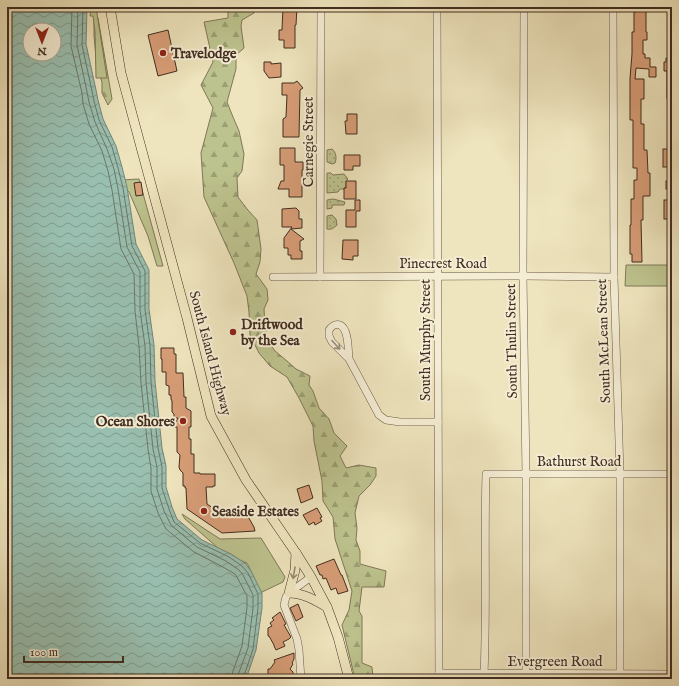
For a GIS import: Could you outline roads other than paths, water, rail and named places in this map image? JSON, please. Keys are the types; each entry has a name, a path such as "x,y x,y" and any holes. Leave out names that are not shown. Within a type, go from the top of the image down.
{"main road":[{"name":"South Island Highway","path":"110,7 121,73 187,318 211,416 246,480 296,553 327,607 338,637 349,679"},
{"path":"296,553 295,570 289,593 304,595 327,607"}],"street":[{"name":"Carnegie Street","path":"320,277 321,7"},
{"name":"South Murphy Street","path":"437,7 438,676"},
{"name":"South Thulin Street","path":"524,7 526,676"},
{"name":"South McLean Street","path":"613,7 614,277 620,474 620,676"},
{"name":"Pinecrest Road","path":"273,277 614,277"},
{"path":"349,359 379,415 386,420 400,422 438,422"},
{"name":"Bathurst Road","path":"484,674 486,474 672,474"},
{"path":"301,679 297,640 284,605 286,597 289,593 311,577"},
{"name":"Evergreen Road","path":"438,676 484,674 526,676 620,676 672,674"}],"water":[{"path":"7,7 87,7 86,44 98,100 103,119 116,146 122,167 127,187 136,244 149,270 149,309 154,345 155,381 162,448 166,466 166,487 177,519 202,540 231,554 245,563 251,571 262,593 262,608 256,650 246,679 7,679"}],"place":[{"name":"Travelodge","path":"163,53"},
{"name":"Driftwood by the Sea","path":"233,332"},
{"name":"Ocean Shores","path":"183,421"},
{"name":"Seaside Estates","path":"204,511"}]}
